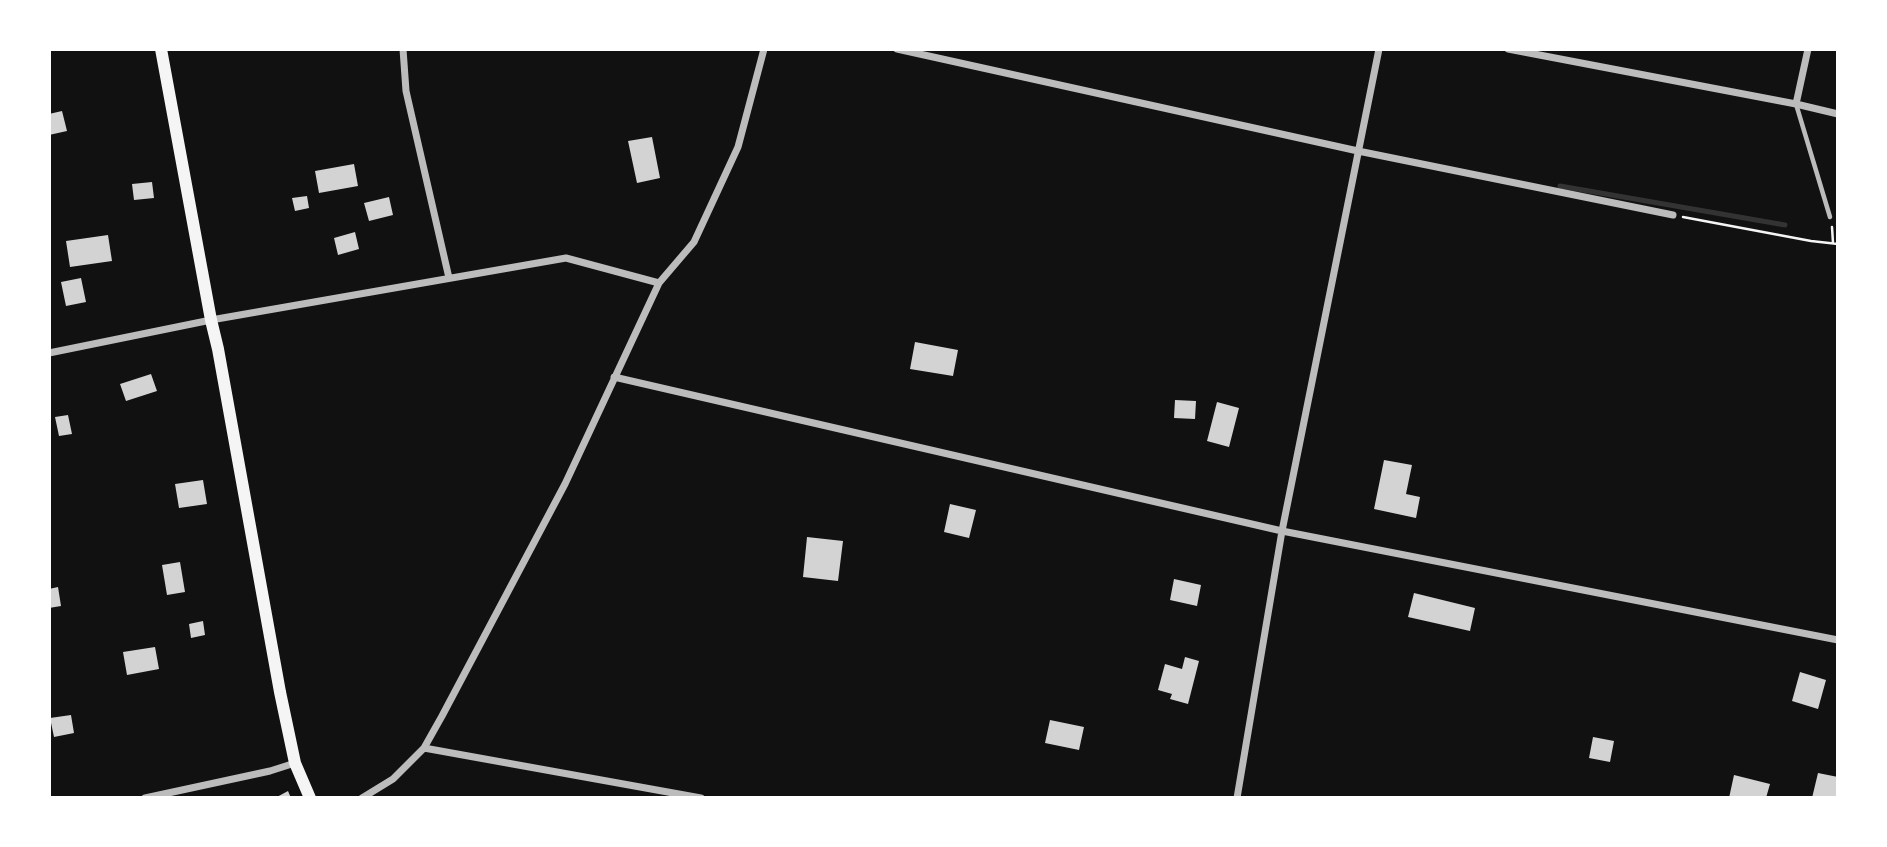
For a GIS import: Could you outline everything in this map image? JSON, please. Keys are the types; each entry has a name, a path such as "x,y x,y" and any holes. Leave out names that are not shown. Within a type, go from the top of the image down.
{"main road":[{"path":"161,49 280,692 295,763 310,798"}],"street":[{"path":"403,49 406,91 449,278"},
{"path":"362,798 393,779 424,748 565,484 659,283 694,242 738,147 765,49"},
{"path":"897,49 1358,151 1673,215"},
{"path":"1237,798 1282,531 1379,49"},
{"path":"1508,49 1537,52 1838,114"},
{"path":"1796,104 1808,49"},
{"path":"49,353 211,320 566,258 659,283"},
{"path":"614,377 1282,531 1838,640"},
{"path":"424,748 701,798"},
{"path":"145,798 270,771 295,763"}],"lane":[{"path":"1796,104 1830,217"}],"path":[{"path":"1673,215 1811,241 1836,243 1830,217"}],"building":[{"path":"62,111 67,131 49,135 49,114"},
{"path":"652,137 660,178 637,183 628,141"},
{"path":"354,164 358,186 319,193 315,171"},
{"path":"152,182 154,198 134,200 132,184"},
{"path":"307,196 309,208 295,211 292,198"},
{"path":"389,197 393,215 369,221 364,203"},
{"path":"355,232 359,249 338,255 334,238"},
{"path":"108,235 112,261 70,267 66,241"},
{"path":"81,278 86,302 66,306 61,282"},
{"path":"915,342 958,350 953,376 910,369"},
{"path":"151,374 157,391 126,401 120,384"},
{"path":"1175,400 1196,401 1195,419 1174,418"},
{"path":"1217,402 1239,408 1229,447 1207,441"},
{"path":"68,415 72,434 59,436 55,417"},
{"path":"1384,460 1412,465 1406,494 1420,497 1416,518 1374,509"},
{"path":"203,480 207,504 179,508 175,484"},
{"path":"950,504 976,510 969,538 944,532"},
{"path":"807,537 843,541 838,581 803,577"},
{"path":"180,562 185,592 167,595 162,565"},
{"path":"1174,579 1201,585 1197,606 1170,600"},
{"path":"58,587 61,606 49,608 49,589"},
{"path":"1414,593 1475,608 1470,631 1408,617"},
{"path":"203,621 205,635 191,638 189,624"},
{"path":"155,647 159,669 127,675 123,652"},
{"path":"1185,657 1199,661 1188,704 1170,699 1172,694 1158,690 1165,664 1182,669"},
{"path":"1800,672 1826,680 1818,709 1792,701"},
{"path":"71,715 74,733 54,737 50,718"},
{"path":"1050,720 1084,727 1079,750 1045,743"},
{"path":"1593,737 1614,741 1610,762 1589,758"},
{"path":"1818,773 1838,777 1837,798 1812,798"},
{"path":"1734,775 1770,784 1766,798 1729,798"},
{"path":"288,791 291,798 275,798"}],"waterway":[{"path":"1560,186 1785,225"}]}
